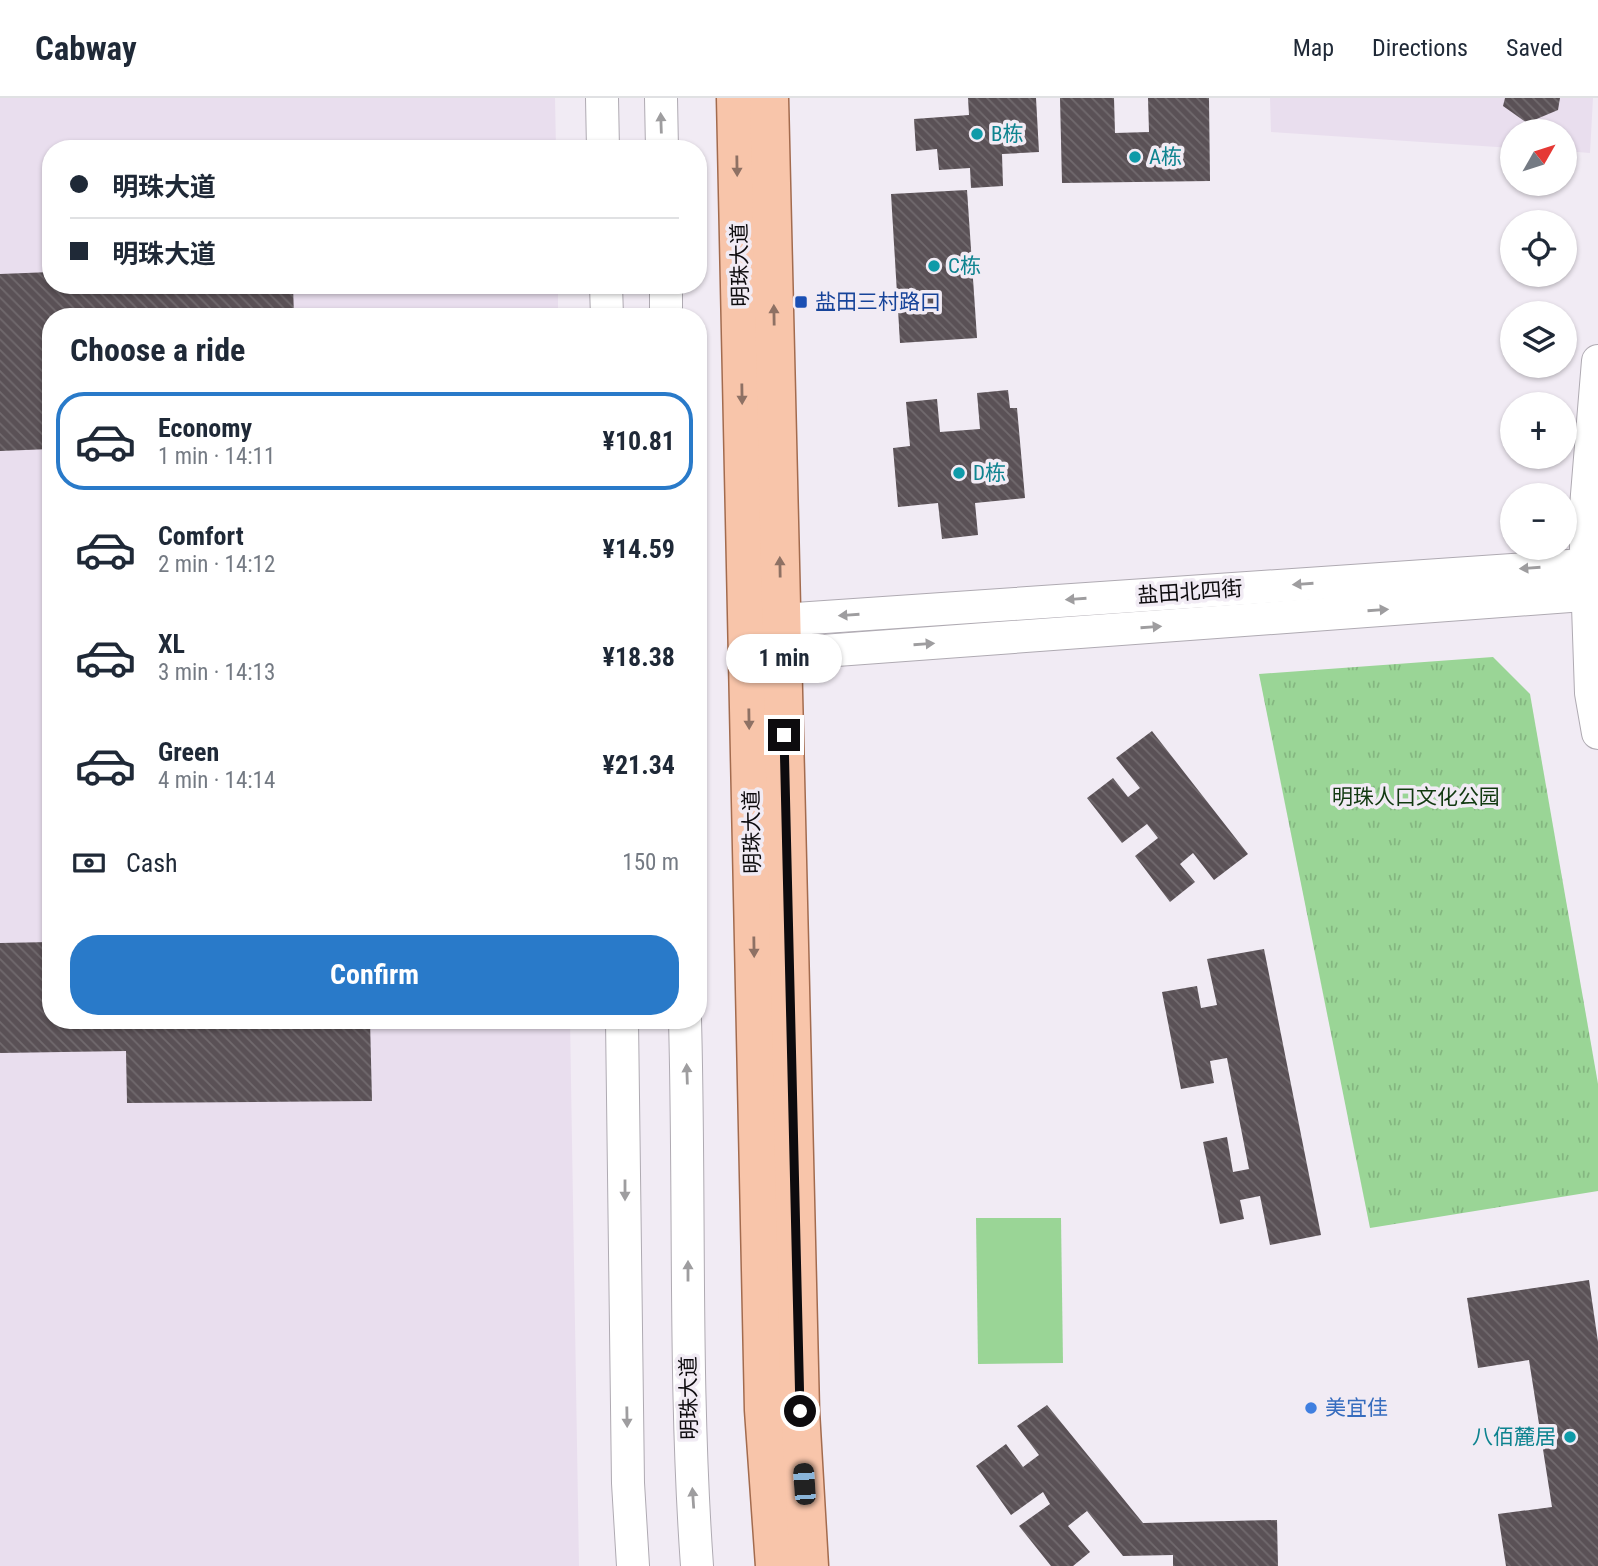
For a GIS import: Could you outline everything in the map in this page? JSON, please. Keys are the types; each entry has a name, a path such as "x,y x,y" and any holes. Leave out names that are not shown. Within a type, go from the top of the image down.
{"main road":[{"name":"明珠大道","path":"736,98 764,1410 775,1566"},
{"name":"明珠大道","path":"769,98 800,1411 809,1566"}],"street":[{"path":"602,98 603,140"},
{"path":"661,98 662,140"},
{"path":"1598,362 1585,519 1592,579 1591,693 1598,733"},
{"name":"盐田北四街","path":"782,637 1592,579"},
{"path":"622,1029 628,1483 633,1566"},
{"name":"明珠大道","path":"685,1029 688,1367 698,1566"}],"shaded area":[{"path":"0,98 555,98 556,140 42,140 42,294 558,294 558,308 42,308 42,1029 570,1029 579,1566 0,1566"},
{"path":"1270,98 1593,98 1590,153 1577,152 1577,119 1500,119 1500,147 1271,132"}],"green space":[{"name":"明珠人口文化公园","path":"1493,657 1530,694 1598,1084 1598,1191 1370,1228 1259,674"},
{"path":"976,1218 1061,1218 1063,1363 978,1364"}],"building":[{"name":"B栋","path":"968,98 1036,98 1039,152 1002,154 1003,186 971,188 970,168 939,170 937,149 916,151 914,119 969,115"},
{"name":"A栋","path":"1060,98 1114,98 1115,133 1149,132 1148,98 1209,98 1210,181 1062,183"},
{"path":"1505,98 1560,98 1558,110 1537,119 1521,119 1503,106"},
{"name":"C栋","path":"967,190 977,338 900,343 891,194"},
{"path":"42,272 42,294 293,294 294,308 42,308 42,449 0,451 0,274"},
{"name":"D栋","path":"1008,390 1010,408 1017,408 1025,498 975,503 978,535 942,539 938,503 898,507 893,448 910,446 906,402 937,399 940,432 980,429 977,393"},
{"path":"1152,731 1248,854 1214,880 1193,853 1180,864 1195,882 1170,902 1135,856 1158,838 1147,824 1122,843 1087,798 1113,778 1128,797 1140,788 1116,758"},
{"path":"42,942 42,1029 370,1029 372,1101 127,1103 126,1051 0,1053 0,943"},
{"path":"1264,949 1321,1235 1270,1245 1260,1196 1240,1200 1244,1219 1220,1224 1203,1142 1227,1137 1233,1172 1249,1169 1227,1058 1210,1061 1214,1083 1181,1089 1162,992 1197,986 1201,1008 1217,1005 1207,959"},
{"name":"八佰麓居","path":"1589,1280 1598,1342 1598,1566 1506,1566 1498,1514 1552,1507 1529,1360 1478,1368 1467,1298"},
{"path":"1047,1405 1143,1523 1277,1520 1278,1566 1173,1566 1173,1555 1123,1556 1087,1511 1068,1526 1090,1552 1073,1566 1051,1566 1019,1526 1050,1504 1043,1492 1011,1515 976,1466 1006,1444 1023,1467 1039,1455 1017,1426"}],"place":[{"name":"B栋","path":"977,134"},
{"name":"A栋","path":"1135,157"},
{"name":"C栋","path":"934,266"},
{"name":"盐田三村路口","path":"801,302"},
{"name":"D栋","path":"959,473"},
{"name":"美宜佳","path":"1311,1408"},
{"name":"八佰麓居","path":"1570,1437"}],"route":[{"path":"784,735 800,1411"}]}
